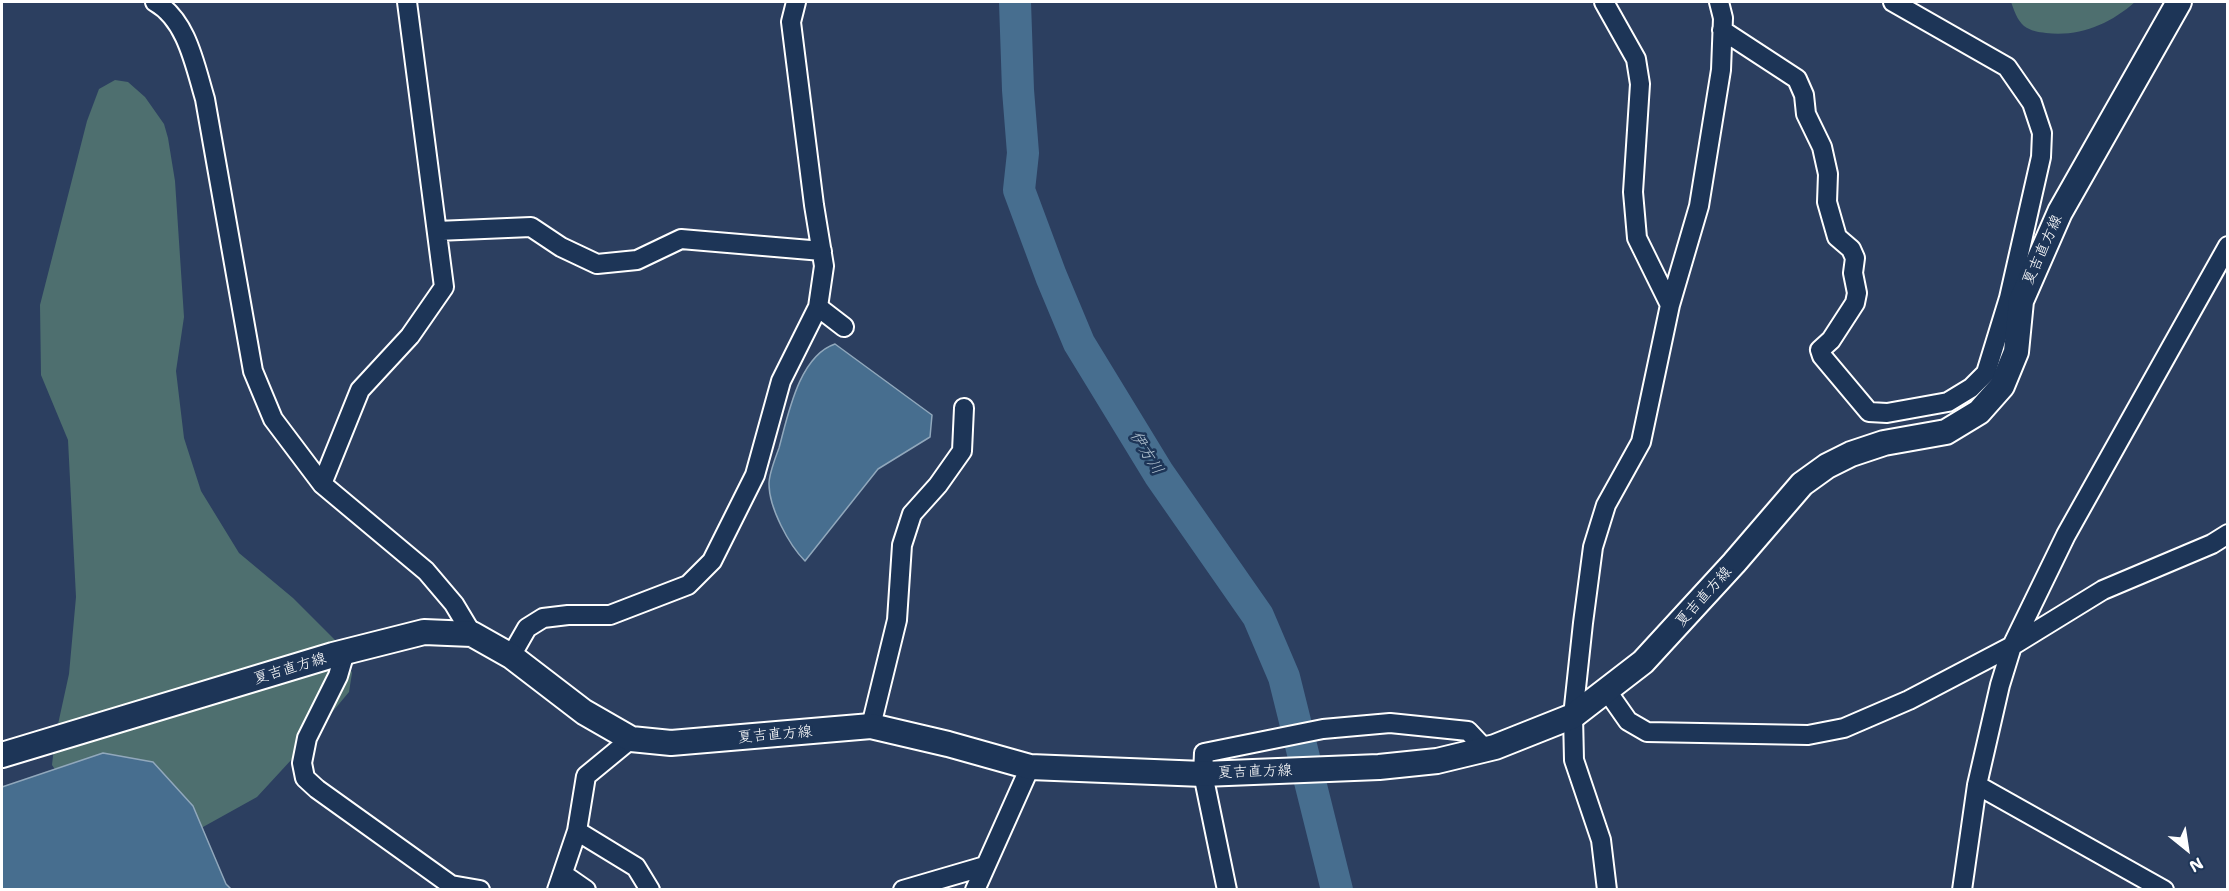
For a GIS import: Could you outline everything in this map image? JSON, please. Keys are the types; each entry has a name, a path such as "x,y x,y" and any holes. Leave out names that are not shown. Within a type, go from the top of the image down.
{"main road":[{"name":"夏吉直方線","path":"2,755 345,652 424,632 472,634 511,656 584,712 632,739 671,743 871,726 1030,767 1203,774 1336,770 1437,761 1485,749 1573,716 1643,663 1802,484 1827,466 1851,454 1884,443 1946,432 1979,412 2002,386 2016,352 2015,299 2060,212 2179,2"}],"street":[{"path":"155,2 178,25 192,55 205,99 253,372 273,419 322,484 426,571 454,604 472,634"},
{"path":"322,484 360,390 410,336 444,287 407,2"},
{"path":"511,656 527,628 543,618 568,615 610,615 688,585 712,561 755,475 781,381 818,307 824,266 814,205 792,22 796,2"},
{"path":"1604,2 1636,59 1640,84 1633,192 1637,238 1670,305"},
{"path":"1607,890 1601,840 1574,760 1573,716 1593,547 1606,506 1641,442 1670,305 1698,206 1721,70 1723,18 1719,2"},
{"path":"1722,30 1797,79 1804,95 1806,114 1822,147 1828,174 1827,202 1837,237 1851,249 1855,258 1853,273 1857,293 1855,303 1831,340 1820,350 1822,356 1869,412 1887,414 1948,402 1971,388 1986,373 2015,299 2041,157 2042,133 2032,103 2007,67 1893,2"},
{"path":"437,231 531,227 561,248 597,264 637,260 681,239 822,252"},
{"path":"1962,890 1977,785 2000,685 2012,646 2066,535 2228,246"},
{"path":"818,307 844,327"},
{"path":"871,726 897,620 902,545 912,514 938,485 962,451 964,408"},
{"path":"1607,691 1628,721 1647,732 1808,735 1844,728 1909,700 2012,646 2103,590 2212,544 2228,534"},
{"path":"345,652 338,676 307,738 302,763 305,778 451,885 480,890"},
{"path":"1227,890 1203,774 1204,753 1323,729 1390,723 1468,731 1485,749"},
{"path":"586,890 560,882 577,831 586,776 632,739"},
{"path":"975,890 1030,767"},
{"path":"1977,785 2164,890"},
{"path":"577,831 636,867 650,890"},
{"path":"903,890 985,866"}],"green space":[{"path":"2011,2 2135,2 2105,23 2083,31 2059,34 2037,32 2024,26"},
{"path":"115,80 128,82 145,97 164,124 168,138 175,181 184,317 176,371 184,438 201,491 239,553 293,598 341,646 352,673 349,692 257,797 203,827 150,843 78,804 52,765 55,738 69,674 76,597 68,440 41,375 40,305 87,121 99,89"}],"water":[{"path":"835,344 932,415 930,437 878,469 805,561 787,536 776,515 769,480 791,404 804,373 812,361"},
{"path":"103,753 153,762 193,806 226,884 231,889 2,889 2,787"}],"waterway":[{"name":"伊方川","path":"1015,2 1023,153 1019,190 1079,343 1159,474 1258,616 1284,677 1337,890"}]}
